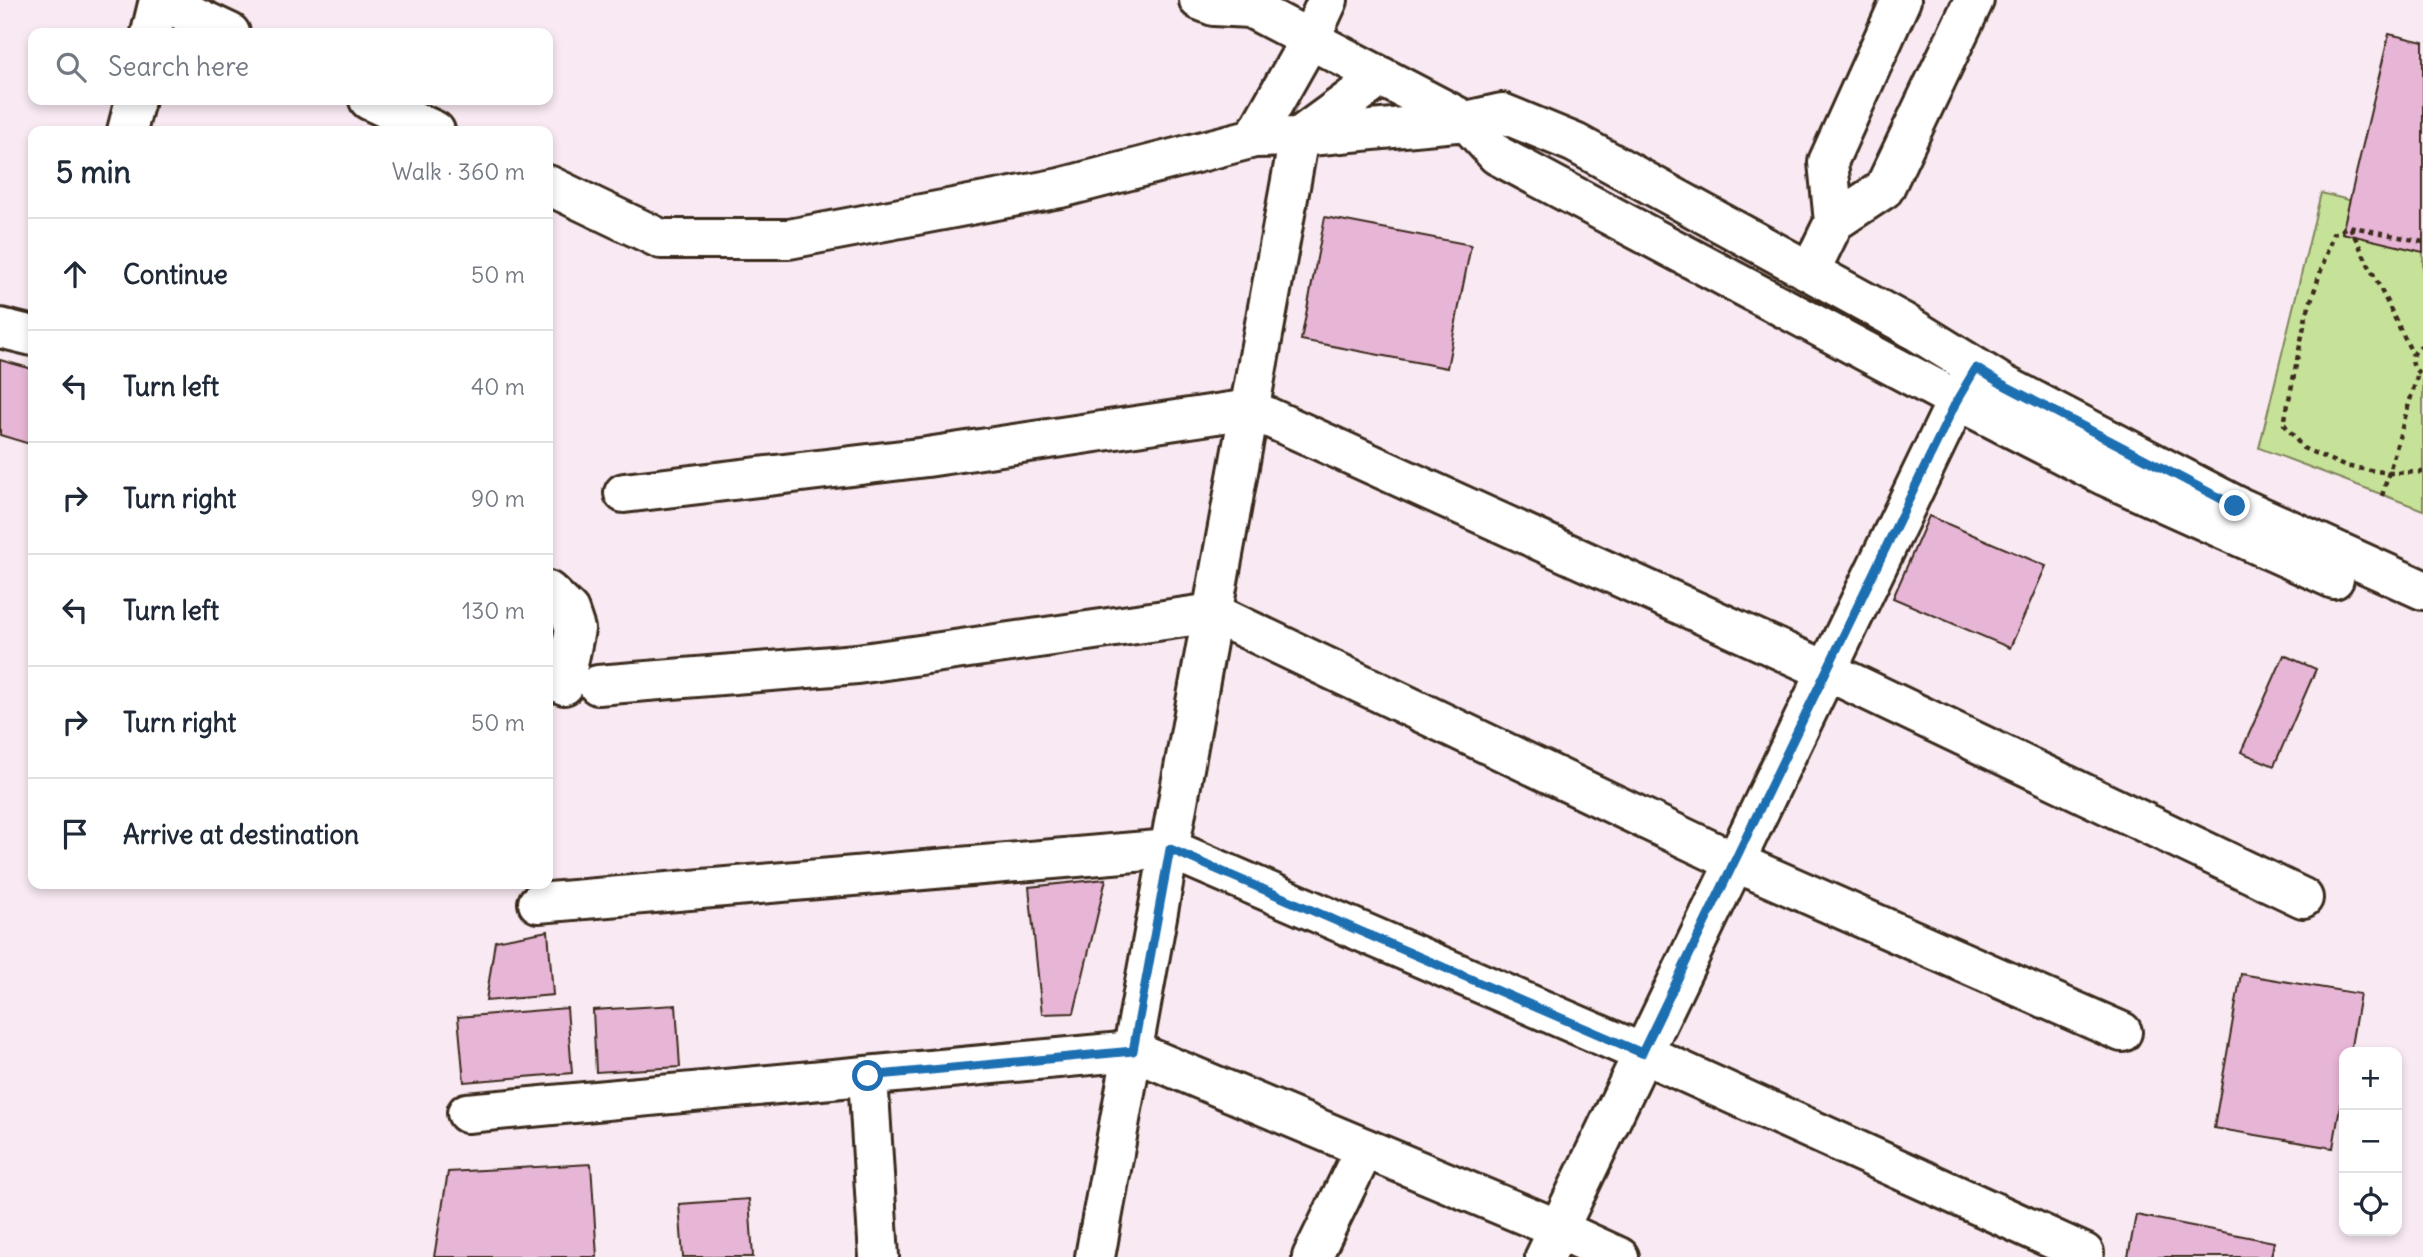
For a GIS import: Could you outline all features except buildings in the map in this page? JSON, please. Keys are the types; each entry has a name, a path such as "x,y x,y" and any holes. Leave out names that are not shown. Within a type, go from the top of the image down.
{"street":[{"path":"152,28 159,0 219,28"},
{"path":"1199,0 1214,6 1247,4 1466,121 1497,155 2105,477 2423,617"},
{"path":"1254,138 1310,39 1328,0"},
{"path":"1834,222 1828,162 1901,0"},
{"path":"1810,271 1834,222 1884,189 1974,0"},
{"path":"1095,1257 1299,137 1381,77"},
{"path":"128,126 134,105"},
{"path":"380,105 424,126"},
{"path":"553,187 661,239 789,239 1060,188 1254,138 1299,137 1466,121 1502,113 1575,142 1902,322 2002,384 2235,506 2423,590"},
{"path":"0,328 28,335"},
{"path":"1551,1243 1957,400 1976,368"},
{"path":"624,493 927,457 1250,409 1827,671 2303,898"},
{"path":"553,596 569,611 575,629 581,685 858,664 1213,612 1735,862 2122,1032"},
{"path":"538,903 1170,849 1642,1053 2084,1253"},
{"path":"467,1113 1133,1051 1365,1148 1551,1243 1619,1257"},
{"path":"868,1076 879,1257"},
{"path":"1312,1257 1365,1148"}],"path":[{"path":"2349,226 2413,355"},
{"path":"2423,242 2349,226 2333,234 2306,316 2284,424 2303,448 2344,466 2389,473 2423,472"},
{"path":"2382,496 2421,374 2412,365 2413,355 2418,347 2423,345"}],"green space":[{"path":"2321,193 2423,219 2423,510 2259,448"}],"route":[{"path":"868,1076 1133,1051 1170,849 1642,1053 1957,400 1976,368 2235,506"}]}
